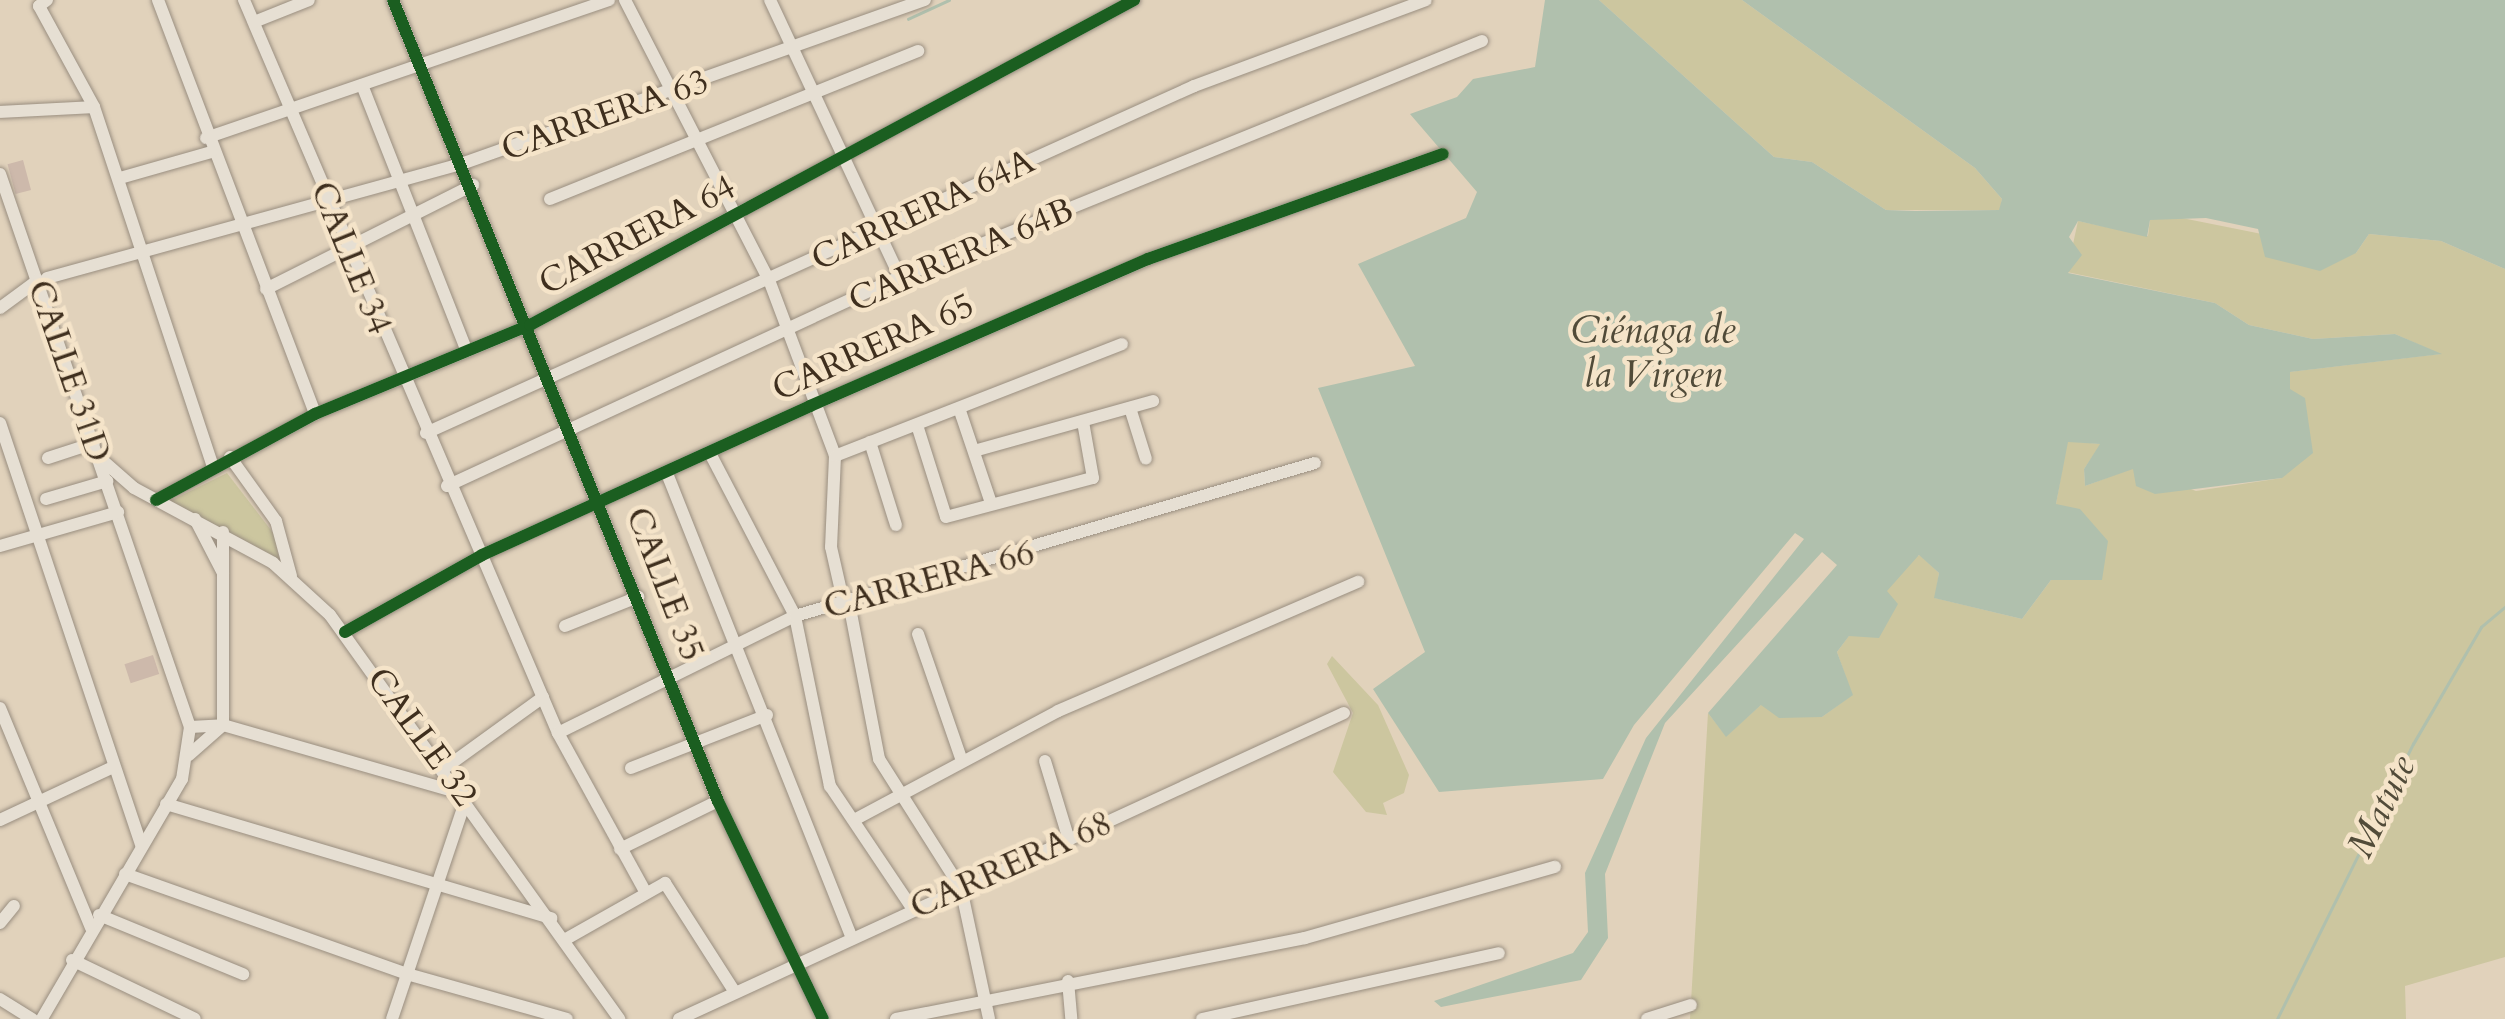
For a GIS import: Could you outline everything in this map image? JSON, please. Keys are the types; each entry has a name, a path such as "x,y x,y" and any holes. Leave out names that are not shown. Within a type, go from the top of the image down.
{"street":[{"path":"158,0 208,145 315,414"},
{"name":"CALLE 34","path":"244,0 447,486 482,555 558,733 645,891"},
{"path":"254,22 309,0"},
{"name":"CALLE 35","path":"393,0 574,432 718,801 823,1019"},
{"path":"120,178 290,112 609,0"},
{"path":"625,0 669,93 769,280 810,406 835,456 831,547 847,603 879,759 960,888 990,1019"},
{"path":"770,0 840,161 900,278"},
{"name":"CARRERA 63","path":"0,308 42,279 238,224 329,204 464,163 792,52 925,0"},
{"name":"CARRERA 64","path":"156,500 315,414 530,324 738,217 1134,0"},
{"name":"CARRERA 64A","path":"426,433 553,382 1194,86 1426,0"},
{"path":"43,3 94,107 213,467"},
{"name":"CARRERA 64B","path":"447,486 574,432 900,278 1482,42"},
{"path":"550,200 812,100 918,51"},
{"path":"362,86 467,351"},
{"path":"0,112 94,107"},
{"name":"CARRERA 65","path":"345,632 482,555 712,457 810,406 1148,259 1442,154"},
{"name":"CALLE 31D","path":"0,174 42,279 190,726 189,751"},
{"path":"266,289 414,219 473,185"},
{"path":"835,456 960,411 1122,344"},
{"path":"974,452 1153,400"},
{"path":"1130,408 1146,458"},
{"path":"960,411 991,503"},
{"path":"917,425 946,517 1093,478 1082,422"},
{"path":"0,423 141,846"},
{"path":"870,442 896,525"},
{"path":"48,458 94,443"},
{"name":"CALLE 32","path":"230,457 276,522 291,576 345,632 445,768 619,1019"},
{"path":"712,457 795,616 830,786 912,908"},
{"path":"100,458 156,500 223,532 291,576"},
{"name":"CARRERA 66","path":"558,733 795,616 1315,464"},
{"path":"668,476 740,644 850,937"},
{"path":"46,498 108,480"},
{"path":"0,546 118,512"},
{"path":"195,519 223,572"},
{"path":"222,725 223,532"},
{"path":"854,820 962,761 1358,582"},
{"path":"565,626 638,597"},
{"path":"918,634 962,761"},
{"path":"445,768 543,697"},
{"path":"0,708 33,804 95,921 243,974"},
{"path":"630,768 767,714"},
{"name":"CARRERA 68","path":"689,1017 734,991 912,908 1344,714"},
{"path":"42,1019 72,960 166,804 189,751 222,725"},
{"path":"190,726 222,725 464,797 392,1019"},
{"path":"1045,761 1069,840"},
{"path":"0,820 113,768"},
{"path":"620,849 718,801"},
{"path":"166,804 551,918"},
{"path":"896,1019 929,1015 983,996 1305,938 1556,867"},
{"path":"125,874 407,974 567,1019"},
{"path":"566,939 660,882 734,991"},
{"path":"0,923 14,906"},
{"path":"1202,1019 1499,953"},
{"path":"72,960 196,1019"},
{"path":"1068,980 1070,1019"},
{"path":"0,999 32,1019"},
{"path":"1647,1019 1691,1006"}],"shaded area":[{"path":"1599,0 1742,0 1975,168 2002,199 2000,210 1886,210 1812,162 1774,157"},
{"path":"2167,215 2356,253 2369,234 2441,241 2505,269 2505,957 2405,986 2406,1019 1690,1019 1708,713 1726,736 1762,704 1822,717 1852,695 1837,652 1903,562 1920,555 1939,573 1935,598 2022,619 2051,580 2075,573 2056,504 2067,441 2101,444 2084,469 2085,486 2133,468 2196,491 2282,478 2289,372 2440,354 2395,334 2313,339 2249,325 2215,303 2067,272 2078,221 2148,236 2150,220"},
{"path":"227,473 274,534 279,559 170,501"},
{"path":"1332,656 1378,705 1409,775 1404,793 1383,803 1387,815 1366,812 1333,772 1353,713 1327,664"}],"water":[{"name":"Ciénaga de la Virgen","path":"1545,0 1599,0 1774,157 1812,162 1886,210 1915,211 1999,210 2002,199 1975,168 1742,0 2505,0 2505,269 2441,241 2369,234 2356,253 2320,271 2265,257 2258,229 2206,218 2150,220 2147,237 2078,221 2069,237 2082,255 2068,273 2215,303 2249,325 2313,339 2395,334 2442,354 2290,372 2290,389 2305,398 2313,453 2282,478 2155,494 2136,486 2133,469 2085,486 2084,469 2100,444 2068,442 2056,504 2080,509 2108,541 2102,580 2051,580 2022,619 1934,598 1939,573 1919,555 1887,591 1898,604 1879,638 1849,636 1837,652 1853,695 1822,717 1779,718 1761,705 1726,737 1708,713 1837,565 1822,552 1665,723 1605,874 1608,938 1581,980 1441,1007 1434,1001 1573,953 1588,932 1585,873 1646,738 1804,539 1795,533 1634,725 1603,779 1439,792 1373,689 1425,652 1318,388 1415,366 1358,264 1466,218 1477,192 1410,114 1457,97 1473,79 1535,67"}],"building":[{"path":"23,160 31,190 16,194 8,164"},
{"path":"153,655 159,674 131,683 124,664"}],"waterway":[{"path":"908,19 949,0"},
{"name":"Matute","path":"2277,1019 2413,744 2481,627 2505,607"}],"cycle path":[{"path":"393,0 718,801 823,1019"},
{"path":"156,500 315,414 530,325 1134,0"},
{"path":"345,632 482,555 810,406 1148,259 1443,154"}]}
